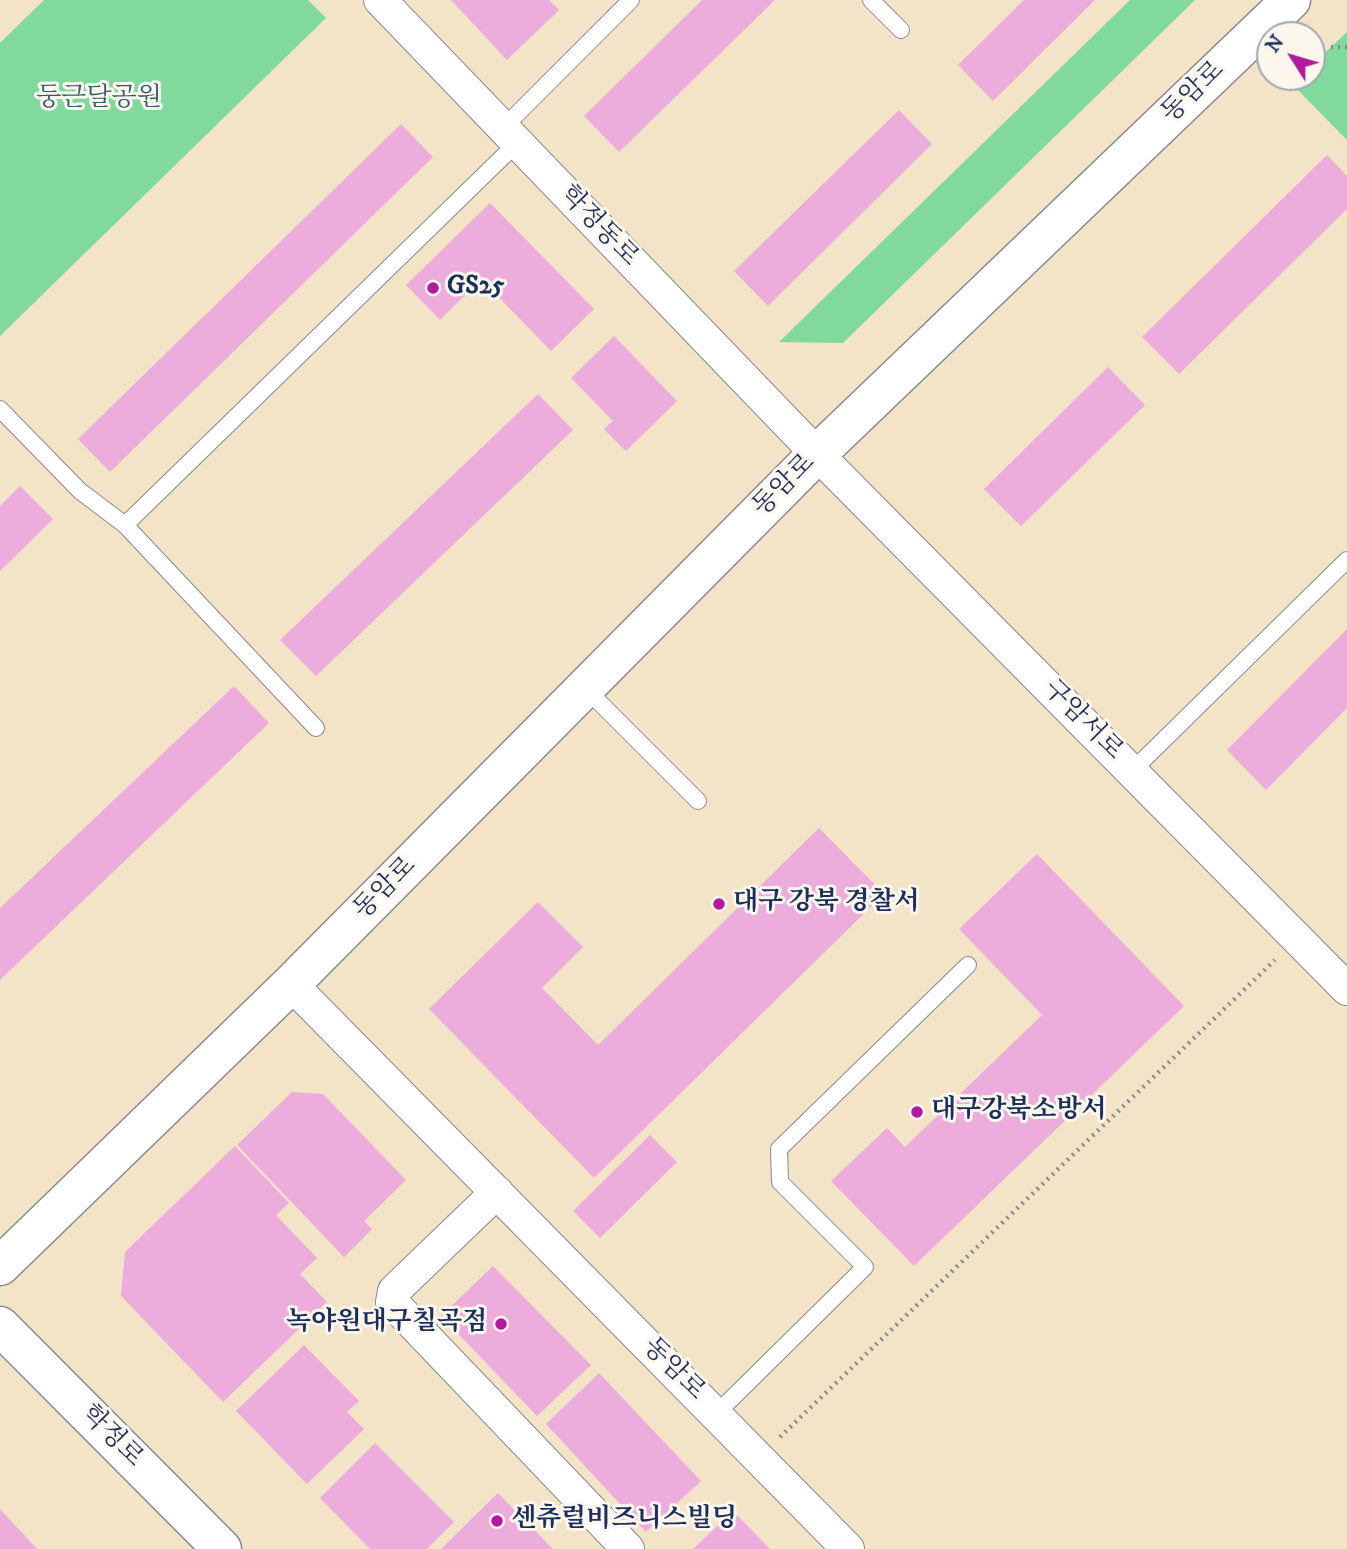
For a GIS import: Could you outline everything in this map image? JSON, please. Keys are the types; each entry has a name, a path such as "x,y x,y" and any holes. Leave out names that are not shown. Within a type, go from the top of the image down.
{"main road":[{"name":"동암로","path":"0,1266 292,984 817,454 1291,0"},
{"name":"학정로","path":"0,1326 222,1549"}],"street":[{"name":"학정동로","path":"380,0 817,454"},
{"name":"구암서로","path":"817,454 1347,989"},
{"name":"동암로","path":"292,984 848,1549"},
{"path":"497,1192 394,1291 392,1302 628,1549"}],"lane":[{"path":"125,525 510,135 631,0"},
{"path":"872,0 901,30"},
{"path":"0,410 80,491 125,525 316,728"},
{"path":"1132,771 1347,561"},
{"path":"585,688 698,801"},
{"path":"716,1414 865,1267 780,1182 779,1150 968,965"}],"path":[{"path":"1331,47 1347,47"},
{"path":"759,1457 1297,939"}],"green space":[{"name":"둥근달공원","path":"44,0 308,0 326,18 0,336 0,43"},
{"path":"1130,0 1195,0 843,343 779,342"},
{"path":"1347,32 1347,140 1299,91 1326,91 1326,52"}],"building":[{"path":"451,0 549,0 559,10 507,60"},
{"path":"702,0 775,0 619,152 584,116"},
{"path":"1024,0 1095,0 993,101 958,65"},
{"path":"899,110 932,144 768,306 734,271"},
{"path":"401,124 433,157 110,472 78,439"},
{"path":"1327,155 1347,176 1347,209 1179,374 1142,337"},
{"path":"490,203 594,309 551,351 481,279 440,320 406,285"},
{"path":"614,336 677,401 626,451 604,429 613,421 571,378"},
{"path":"1108,367 1145,405 1021,526 984,489"},
{"path":"538,394 573,430 316,676 280,640"},
{"path":"20,486 53,519 0,571 0,506"},
{"path":"1347,629 1347,708 1266,790 1227,750"},
{"path":"234,686 269,723 0,980 0,908"},
{"path":"819,828 884,894 594,1178 429,1009 538,902 583,947 542,988 598,1045"},
{"path":"1037,854 1184,1006 914,1266 831,1181 887,1128 905,1147 1042,1015 959,929"},
{"path":"292,1092 323,1094 406,1180 364,1221 372,1229 344,1257 237,1145"},
{"path":"650,1135 677,1162 600,1238 573,1211"},
{"path":"235,1146 289,1203 276,1215 317,1258 300,1274 327,1302 223,1402 121,1296 125,1252"},
{"path":"493,1266 591,1365 537,1416 441,1316"},
{"path":"304,1345 359,1401 347,1412 364,1429 307,1484 236,1411"},
{"path":"599,1373 701,1481 646,1532 546,1424"},
{"path":"375,1443 454,1522 427,1549 370,1549 320,1498"},
{"name":"센츄럴비즈니스빌딩","path":"498,1493 553,1549 441,1549"},
{"path":"0,1509 37,1549 0,1549"},
{"path":"733,1511 770,1549 693,1549"}],"place":[{"name":"GS25","path":"433,288"},
{"name":"대구 강북 경찰서","path":"719,904"},
{"name":"대구강북소방서","path":"917,1112"},
{"name":"녹야원대구칠곡점","path":"501,1324"},
{"name":"센츄럴비즈니스빌딩","path":"497,1521"}]}
